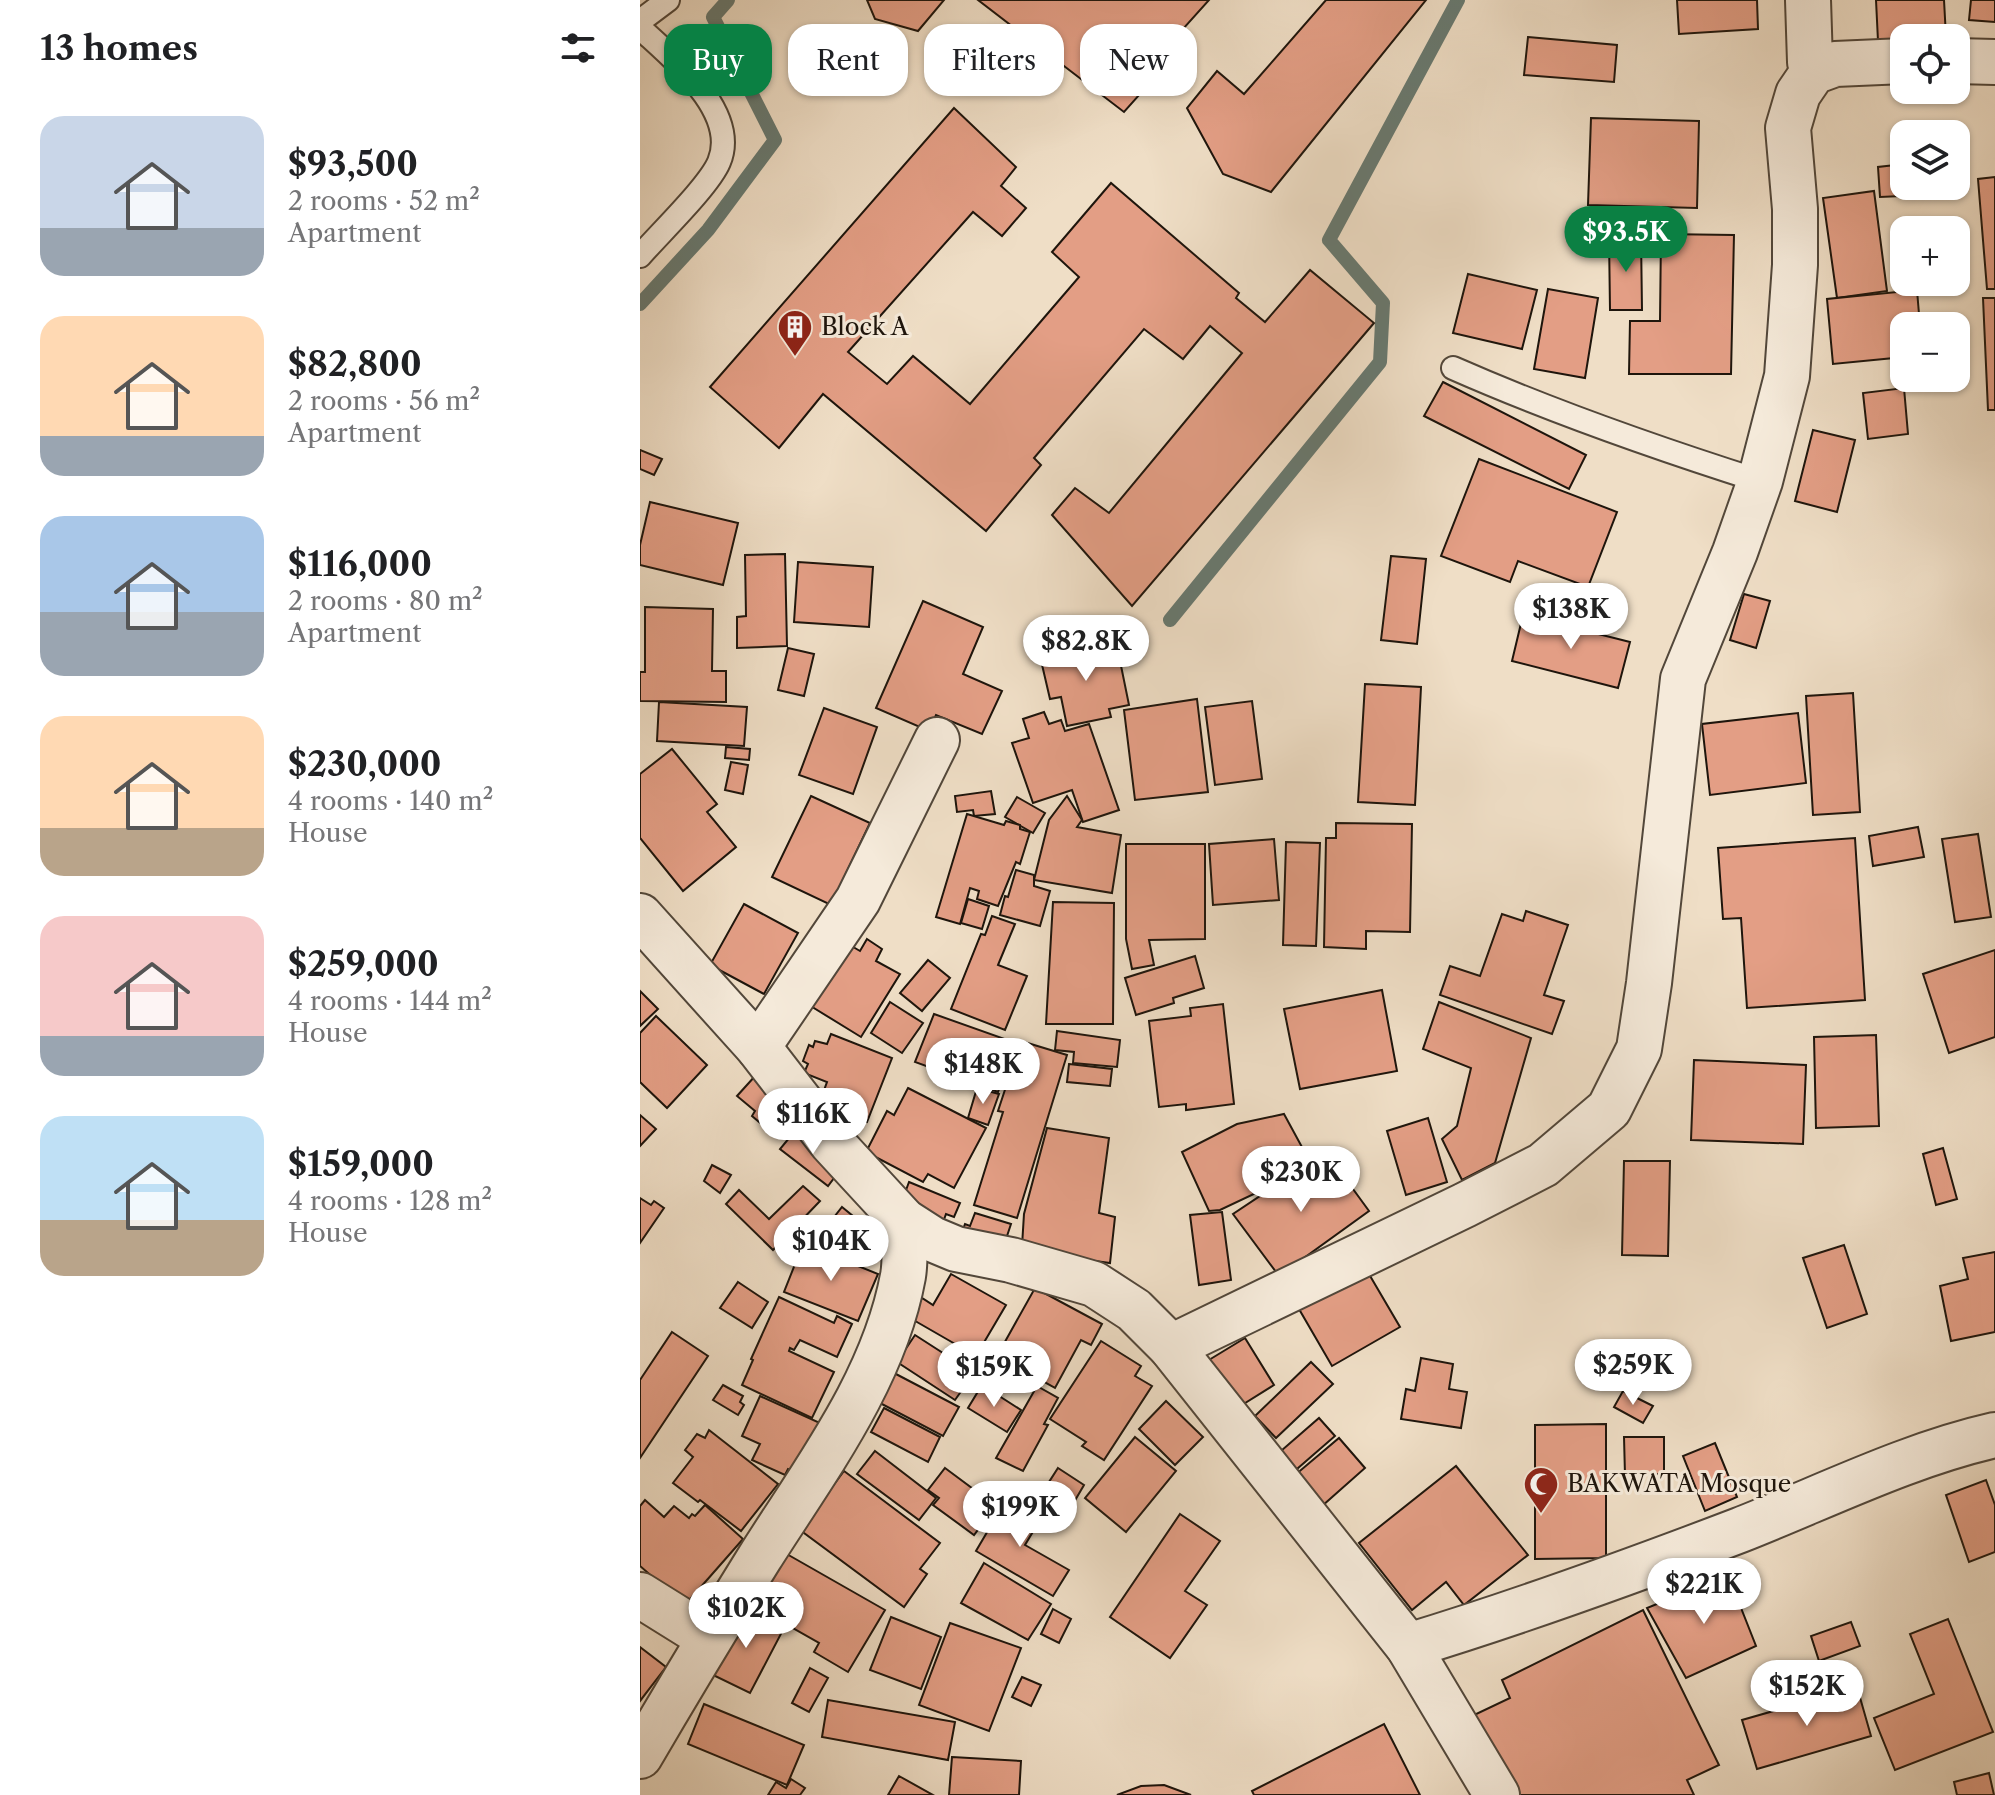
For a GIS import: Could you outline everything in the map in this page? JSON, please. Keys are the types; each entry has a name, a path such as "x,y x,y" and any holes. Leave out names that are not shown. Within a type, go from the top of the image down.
{"street":[{"path":"1808,0 1813,72"},
{"path":"1970,61 1995,62"},
{"path":"1171,1347 1543,1165 1609,1109 1639,1049 1683,679 1735,552 1760,481 1787,376 1795,265 1795,209 1788,128 1798,94 1813,72 1835,64 1890,62"},
{"path":"758,1047 858,900 937,740"},
{"path":"640,916 758,1047 832,1143 904,1221 932,1239 956,1249 1011,1260 1094,1284 1134,1310 1171,1347 1408,1646 1497,1795"},
{"path":"640,1756 709,1638 829,1452 877,1359 904,1273 904,1221"},
{"path":"1408,1646 1498,1619 1740,1530 1917,1458 1995,1435"},
{"path":"640,1595 709,1638"}],"lane":[{"path":"640,21 668,0"},
{"path":"640,28 691,77 721,126 723,144 718,163 708,179 640,256"},
{"path":"1453,368 1598,427 1760,481"}],"building":[{"path":"867,0 944,0 918,31 908,28 908,24 875,19"},
{"path":"978,0 1209,0 1187,24 1080,24 1080,78 1064,66 1064,24 1009,24"},
{"path":"1326,0 1426,0 1271,192 1223,174 1187,108 1217,71 1244,94"},
{"path":"1677,0 1757,0 1758,29 1679,34"},
{"path":"1876,0 1944,0 1945,24 1890,24 1890,40 1878,41"},
{"path":"1971,0 1995,0 1995,22 1969,20"},
{"path":"1528,37 1617,45 1614,82 1524,75"},
{"path":"1103,96 1138,96 1124,112"},
{"name":"Block A","path":"954,108 1016,167 1001,186 1026,208 1002,236 973,212 848,352 887,384 913,356 970,404 1079,277 1052,252 1111,183 1239,293 1236,298 1265,322 1310,270 1374,323 1132,606 1052,515 1075,488 1109,513 1242,353 1210,326 1183,359 1144,329 1034,458 1041,465 986,531 823,394 779,448 710,387"},
{"path":"1591,118 1699,121 1697,208 1588,205"},
{"path":"1890,166 1890,197 1880,197 1878,167"},
{"path":"1995,177 1995,289 1987,289 1978,179"},
{"path":"1874,191 1887,291 1837,298 1823,198"},
{"path":"1661,234 1734,235 1731,374 1629,374 1630,321 1660,321"},
{"path":"1609,237 1641,237 1642,310 1610,310"},
{"path":"1468,274 1537,290 1522,349 1453,333"},
{"path":"1548,289 1598,298 1585,378 1534,369"},
{"path":"1890,293 1890,296 1918,296 1919,312 1890,312 1890,358 1833,364 1827,299"},
{"path":"1983,298 1995,298 1995,410 1988,410"},
{"path":"1443,382 1586,455 1569,489 1424,416"},
{"path":"1890,390 1904,392 1908,434 1868,439 1863,393"},
{"path":"1813,430 1855,440 1837,512 1795,501"},
{"path":"640,450 662,459 654,475 640,469"},
{"path":"1479,459 1617,512 1588,587 1518,561 1510,582 1441,556"},
{"path":"650,502 738,523 723,585 640,565 640,545"},
{"path":"785,554 787,646 737,648 737,617 746,616 745,555"},
{"path":"1391,556 1426,559 1417,644 1381,640"},
{"path":"798,562 873,567 869,627 794,622"},
{"path":"1744,594 1770,601 1756,648 1730,640"},
{"path":"923,601 983,627 963,674 1002,691 982,734 936,715 929,731 876,708"},
{"path":"645,607 713,609 712,671 726,671 726,702 640,701 640,672 645,672"},
{"path":"1523,615 1630,642 1618,688 1512,661"},
{"path":"1103,643 1105,654 1118,651 1129,705 1109,709 1111,717 1067,726 1061,697 1050,699 1040,656"},
{"path":"788,648 814,654 804,696 778,690"},
{"path":"1365,684 1421,687 1415,805 1358,802"},
{"path":"1853,693 1860,812 1813,815 1806,696"},
{"path":"1197,699 1208,792 1135,800 1124,710"},
{"path":"1252,701 1262,779 1215,785 1205,707"},
{"path":"659,702 747,707 744,746 657,741"},
{"path":"824,708 877,727 853,794 799,775"},
{"path":"1044,712 1049,724 1061,720 1065,731 1089,724 1119,810 1083,822 1072,790 1033,803 1012,743 1029,738 1023,719"},
{"path":"1798,713 1806,783 1710,795 1702,724"},
{"path":"726,747 750,749 749,760 725,758"},
{"path":"672,749 717,804 707,812 736,847 683,891 640,838 640,774"},
{"path":"731,762 748,765 743,794 725,790"},
{"path":"991,791 995,814 974,816 973,810 957,812 955,796"},
{"path":"811,796 870,823 831,905 772,877"},
{"path":"1067,796 1082,820 1077,827 1121,835 1112,893 1034,880 1049,820"},
{"path":"1017,797 1045,813 1033,833 1005,817"},
{"path":"967,814 1004,825 1006,821 1020,825 1020,829 1030,832 1020,864 1016,862 998,906 977,899 979,891 970,888 960,924 936,917"},
{"path":"1336,823 1412,824 1410,932 1366,931 1366,949 1324,947 1326,838 1336,838"},
{"path":"1918,827 1924,857 1873,866 1869,836"},
{"path":"1978,834 1991,917 1955,922 1942,839"},
{"path":"1855,838 1865,1000 1747,1008 1741,918 1723,919 1718,848"},
{"path":"1274,839 1279,900 1213,905 1209,844"},
{"path":"1286,842 1320,843 1316,946 1283,945"},
{"path":"1126,844 1205,844 1205,939 1149,940 1154,965 1132,969 1126,939"},
{"path":"1016,870 1034,875 1034,886 1050,891 1040,926 1000,915"},
{"path":"968,899 989,906 982,929 961,923"},
{"path":"1053,902 1114,903 1113,1024 1046,1024"},
{"path":"744,904 798,933 764,994 710,965"},
{"path":"1526,911 1568,925 1544,995 1564,1001 1552,1034 1440,995 1450,966 1480,976 1502,914 1523,921"},
{"path":"992,916 1015,924 998,965 1027,976 1005,1030 951,1009 981,934 985,935"},
{"path":"867,939 882,949 876,961 900,974 861,1037 809,1005 848,944 860,951"},
{"path":"1995,950 1995,1037 1949,1053 1923,974"},
{"path":"1195,956 1204,988 1173,998 1174,1003 1136,1015 1125,978"},
{"path":"928,960 950,978 922,1011 900,993"},
{"path":"1382,990 1397,1071 1300,1089 1284,1009"},
{"path":"640,991 658,1009 640,1026"},
{"path":"890,1002 923,1023 902,1053 871,1033"},
{"path":"1439,1002 1531,1038 1495,1163 1462,1180 1442,1139 1457,1126 1471,1068 1423,1049"},
{"path":"1223,1004 1234,1104 1186,1110 1186,1104 1159,1107 1149,1021 1191,1016 1190,1008"},
{"path":"934,1014 1016,1043 998,1092 915,1062"},
{"path":"656,1016 707,1065 667,1108 640,1082 640,1033"},
{"path":"1057,1031 1120,1040 1117,1067 1073,1063 1074,1052 1055,1050"},
{"path":"831,1034 892,1058 867,1122 819,1104 827,1082 804,1073 808,1064 803,1061 809,1045 813,1047 815,1041 827,1044"},
{"path":"1876,1035 1879,1126 1816,1128 1814,1037"},
{"path":"1021,1041 1067,1055 1017,1218 974,1205 1003,1112 998,1111"},
{"path":"1694,1060 1806,1065 1803,1144 1691,1140"},
{"path":"1069,1064 1112,1069 1110,1086 1067,1082"},
{"path":"756,1075 792,1106 771,1132 752,1116 755,1111 737,1096"},
{"path":"908,1088 986,1128 954,1188 928,1174 923,1182 866,1152 887,1111 894,1115"},
{"path":"977,1088 999,1094 988,1125 968,1118"},
{"path":"1284,1114 1309,1160 1281,1181 1220,1210 1209,1211 1182,1152 1237,1124"},
{"path":"640,1115 656,1129 640,1146"},
{"path":"1428,1118 1447,1182 1406,1195 1387,1131"},
{"path":"799,1126 846,1162 828,1186 780,1149"},
{"path":"1047,1128 1109,1138 1099,1213 1115,1217 1110,1263 1058,1256 1022,1246 1024,1214"},
{"path":"1943,1148 1957,1199 1936,1205 1923,1154"},
{"path":"1326,1152 1369,1211 1279,1276 1233,1214"},
{"path":"1624,1161 1670,1161 1668,1256 1622,1255"},
{"path":"712,1165 731,1175 720,1193 704,1181"},
{"path":"909,1182 960,1203 954,1217 946,1214 942,1225 902,1201"},
{"path":"803,1186 820,1201 773,1250 726,1204 739,1190 769,1219"},
{"path":"640,1198 651,1205 654,1201 664,1208 640,1243"},
{"path":"842,1207 859,1221 848,1235 831,1221"},
{"path":"1222,1212 1231,1280 1199,1285 1190,1215"},
{"path":"975,1213 1011,1224 1004,1245 961,1235 965,1224 970,1226"},
{"path":"803,1244 878,1274 858,1321 784,1292"},
{"path":"1844,1245 1867,1314 1827,1328 1803,1258"},
{"path":"1995,1252 1995,1332 1951,1341 1940,1286 1968,1279 1963,1258"},
{"path":"1366,1269 1400,1327 1332,1366 1299,1309"},
{"path":"951,1274 1006,1305 976,1356 910,1318 922,1298 933,1305"},
{"path":"738,1282 768,1302 752,1328 720,1308"},
{"path":"1035,1288 1102,1324 1091,1345 1081,1340 1055,1388 997,1356"},
{"path":"779,1297 834,1323 837,1316 852,1324 837,1357 800,1340 794,1350 790,1348 789,1351 834,1372 812,1418 742,1385"},
{"path":"672,1332 708,1356 640,1458 640,1380"},
{"path":"915,1335 974,1373 955,1400 897,1362"},
{"path":"1245,1338 1274,1385 1234,1410 1204,1363"},
{"path":"1101,1341 1141,1366 1135,1376 1152,1386 1104,1460 1082,1446 1086,1442 1050,1419"},
{"path":"1421,1358 1453,1364 1449,1389 1467,1392 1461,1428 1401,1419 1406,1389 1415,1391"},
{"path":"1311,1362 1333,1384 1276,1438 1255,1416"},
{"path":"894,1373 959,1407 943,1436 878,1402"},
{"path":"723,1385 743,1396 740,1402 744,1405 738,1415 713,1400"},
{"path":"982,1385 1021,1410 1007,1432 968,1408"},
{"path":"1037,1386 1058,1398 1044,1424 1048,1425 1023,1471 996,1458"},
{"path":"1623,1391 1653,1406 1643,1423 1614,1407"},
{"path":"760,1396 820,1423 804,1476 788,1469 785,1475 752,1460 760,1444 742,1436"},
{"path":"1166,1401 1203,1437 1175,1465 1139,1429"},
{"path":"884,1408 940,1437 928,1462 871,1432"},
{"path":"1319,1418 1335,1436 1290,1475 1274,1457"},
{"path":"1606,1424 1606,1558 1535,1559 1535,1425"},
{"path":"709,1430 778,1484 741,1531 673,1483 693,1457 685,1450 697,1434 705,1438"},
{"path":"1135,1437 1176,1471 1126,1532 1085,1498"},
{"path":"1624,1437 1664,1437 1664,1474 1625,1475"},
{"path":"1339,1438 1365,1468 1322,1506 1295,1475"},
{"path":"1715,1443 1737,1497 1705,1511 1683,1456"},
{"path":"875,1451 936,1498 919,1520 857,1474"},
{"path":"1456,1466 1528,1555 1464,1605 1446,1582 1412,1610 1359,1543"},
{"path":"945,1468 996,1506 974,1535 933,1505 939,1498 928,1490"},
{"path":"1058,1468 1084,1485 1067,1514 1040,1496"},
{"path":"844,1471 940,1543 920,1569 927,1574 904,1607 800,1530"},
{"path":"1986,1480 1995,1505 1995,1552 1969,1562 1946,1495"},
{"path":"645,1500 664,1517 674,1506 689,1518 705,1505 743,1539 685,1605 640,1566 640,1506"},
{"path":"1006,1500 1040,1520 1025,1545 1069,1570 1053,1596 976,1551"},
{"path":"1180,1514 1220,1541 1185,1591 1207,1605 1170,1658 1110,1617"},
{"path":"785,1553 885,1610 848,1672 814,1652 819,1643 754,1606"},
{"path":"984,1563 1051,1604 1028,1640 961,1603"},
{"path":"1728,1575 1756,1646 1686,1678 1647,1608"},
{"path":"743,1608 784,1628 750,1693 709,1673"},
{"path":"1053,1609 1071,1619 1059,1643 1041,1634"},
{"path":"1643,1610 1719,1765 1687,1780 1694,1795 1511,1795 1472,1716 1510,1698 1502,1680"},
{"path":"891,1617 941,1637 921,1689 870,1670"},
{"path":"1948,1619 1993,1732 1895,1770 1874,1718 1934,1694 1910,1634"},
{"path":"1851,1622 1860,1646 1819,1661 1811,1636"},
{"path":"950,1623 1021,1648 989,1731 919,1705"},
{"path":"640,1647 666,1667 640,1701"},
{"path":"810,1668 828,1678 809,1712 792,1703"},
{"path":"1022,1677 1041,1685 1031,1706 1012,1697"},
{"path":"1857,1687 1871,1736 1757,1769 1742,1720"},
{"path":"828,1700 955,1722 948,1760 822,1737"},
{"path":"704,1704 804,1745 787,1785 688,1744"},
{"path":"1384,1724 1420,1795 1254,1795 1252,1791"},
{"path":"952,1757 1021,1761 1019,1795 949,1795"},
{"path":"1989,1773 1994,1795 1957,1795 1954,1782"},
{"path":"899,1776 933,1795 888,1795"},
{"path":"791,1779 805,1788 800,1795 768,1795 776,1782 786,1788"},
{"path":"1164,1785 1191,1795 1117,1795 1141,1786"}],"waterway":[{"path":"640,304 708,230 775,140 713,17 728,0"},
{"path":"1170,620 1380,362 1383,303 1329,240 1458,0"}],"place":[{"name":"Block A","path":"795,358"},
{"name":"BAKWATA Mosque","path":"1541,1515"}]}
